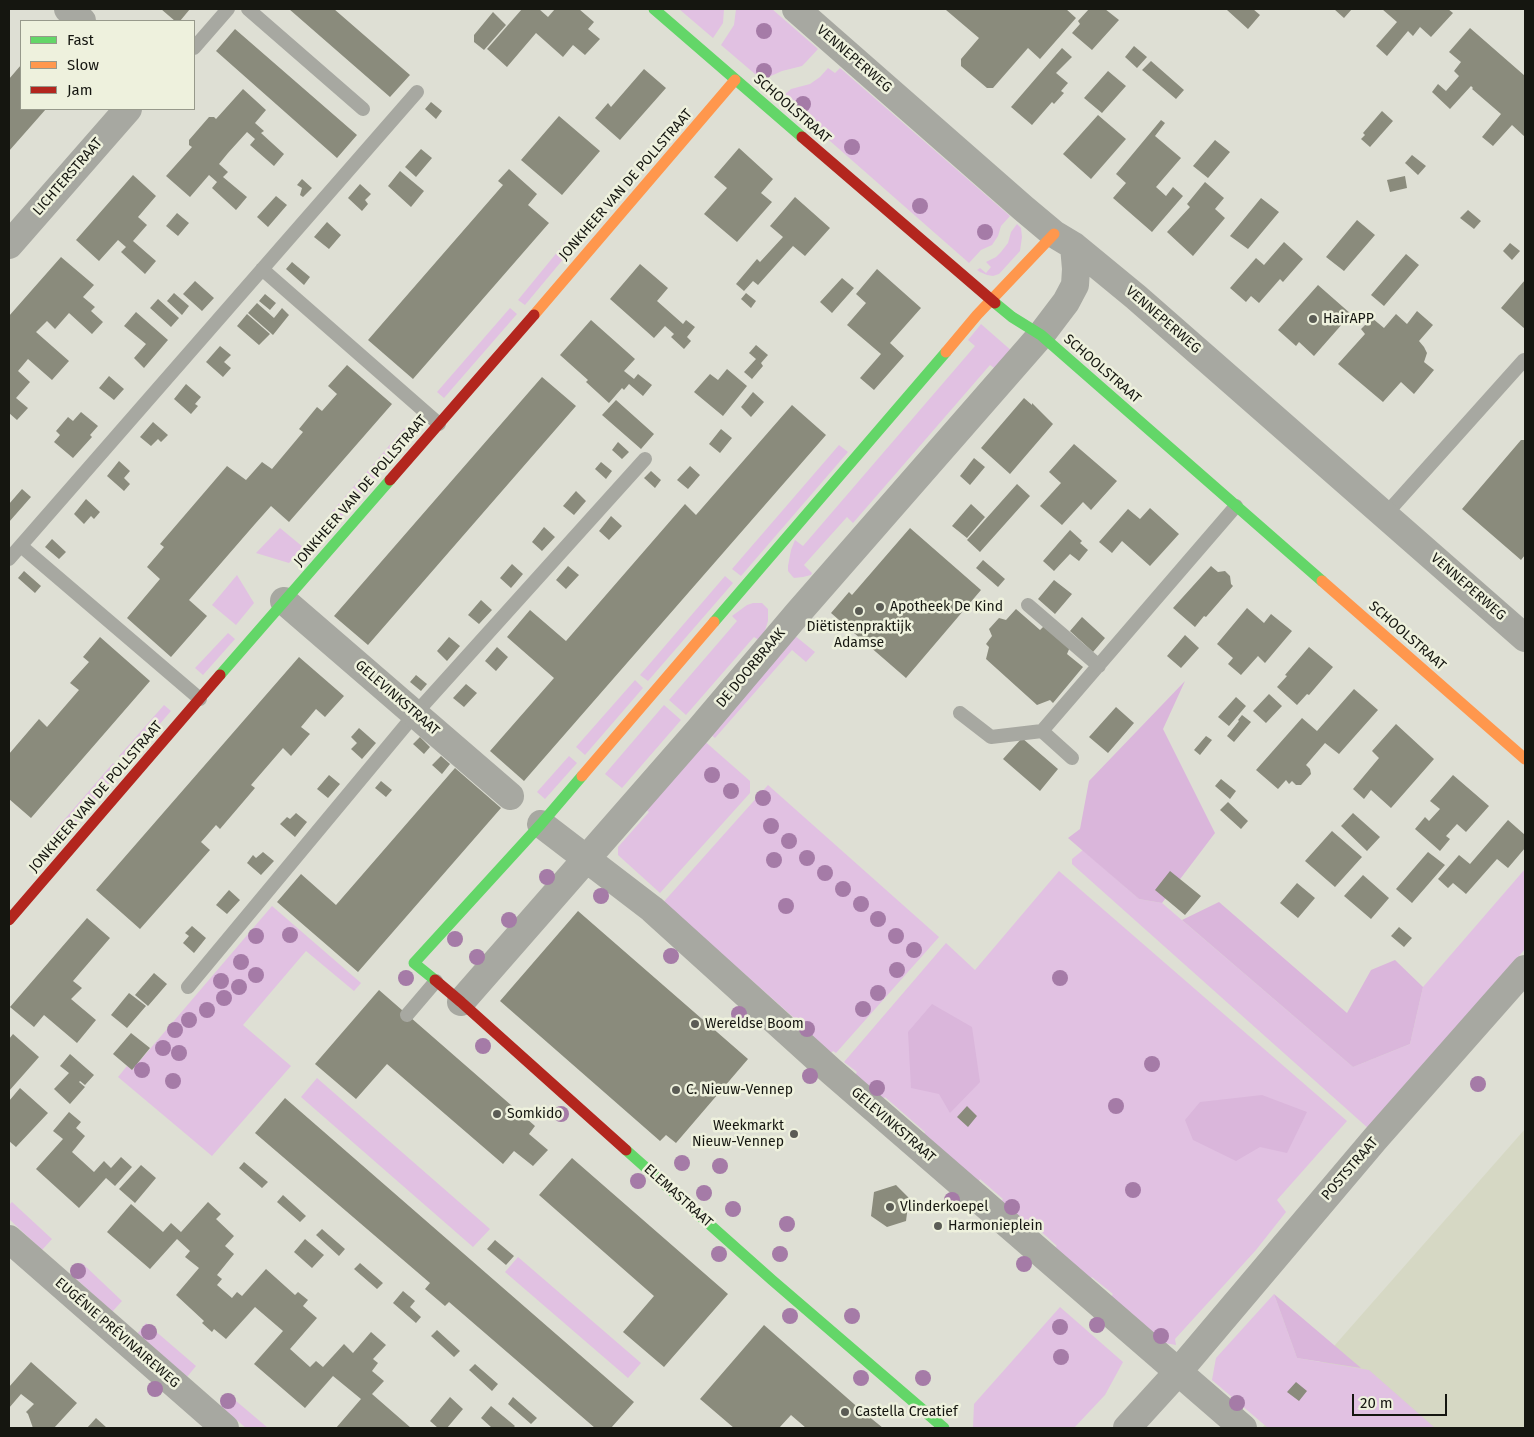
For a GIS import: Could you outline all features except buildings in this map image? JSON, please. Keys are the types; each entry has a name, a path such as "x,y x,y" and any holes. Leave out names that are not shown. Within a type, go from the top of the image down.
{"street":[{"path":"68,9 81,20"},
{"name":"SCHOOLSTRAAT","path":"654,9 1012,317 1034,342 1236,506 1525,759"},
{"name":"VENNEPERWEG","path":"796,9 1064,240 1136,297 1525,638"},
{"name":"JONKHEER VAN DE POLLSTRAAT","path":"9,920 511,342 735,80"},
{"name":"LICHTERSTRAAT","path":"9,245 127,110"},
{"path":"541,824 991,300 1064,240"},
{"name":"DE DOORBRAAK","path":"461,1002 1034,342 1066,302 1075,285 1076,269 1064,240"},
{"name":"GELEVINKSTRAAT","path":"284,602 510,796"},
{"name":"GELEVINKSTRAAT","path":"541,824 584,859 652,909 831,1071 1243,1428"},
{"name":"ELEMASTRAAT","path":"541,824 414,963 461,1002 772,1280 944,1428"},
{"name":"POSTSTRAAT","path":"1178,1372 1369,1147 1525,969"},
{"name":"EUGÉNIE PRÉVINAIREWEG","path":"9,1238 225,1428"},
{"path":"1127,1428 1178,1372"}],"lane":[{"path":"195,47 228,9"},
{"path":"248,9 363,109"},
{"path":"9,559 417,92"},
{"path":"262,269 439,424"},
{"path":"1385,515 1524,360"},
{"path":"188,987 415,714 645,459"},
{"path":"960,712 991,737 1042,732 1236,506"},
{"path":"21,546 200,699"},
{"path":"1028,605 1099,666"},
{"path":"1042,732 1072,758"},
{"path":"407,1015 436,981"}],"shaded area":[{"path":"679,9 724,9 723,23 713,38"},
{"path":"736,9 772,9 818,49 802,66 782,71 762,80 721,45 734,25"},
{"path":"828,68 835,73 840,68 1010,216 1001,226 998,236 992,245 981,250 969,263 781,98 791,89 810,84"},
{"path":"1017,224 1021,228 1022,237 1020,251 999,274 987,275 977,270 980,268 986,273 991,267 986,262 1001,252 1008,243 1011,232"},
{"path":"568,239 575,245 525,305 518,300"},
{"path":"510,308 517,314 444,398 437,392"},
{"path":"981,324 1013,352 997,370 990,365 853,523 847,517 804,565 812,573 811,575 794,578 788,571 788,566 795,540 803,546 975,346 968,340"},
{"path":"404,428 412,435 374,480 366,473"},
{"path":"839,445 848,452 741,576 732,569"},
{"path":"360,479 368,486 317,545 309,539"},
{"path":"280,528 303,547 289,563 256,553"},
{"path":"237,575 254,603 236,625 212,605"},
{"path":"725,576 733,583 648,681 640,675"},
{"path":"753,603 762,603 768,609 768,621 764,634 759,640 754,637 686,715 669,700 737,621 732,616"},
{"path":"228,633 235,639 203,675 195,668"},
{"path":"794,635 815,652 806,662 792,650 715,738 711,735"},
{"path":"635,680 643,688 585,755 576,747"},
{"path":"1185,681 1163,729 1215,833 1162,903 1139,899 1068,838 1080,829 1089,781"},
{"path":"164,705 171,711 126,763 119,756"},
{"path":"664,705 681,720 622,788 605,774"},
{"path":"701,738 750,781 750,793 660,893 618,855 618,847 649,812 640,805"},
{"path":"569,756 577,763 545,799 537,792"},
{"path":"113,763 121,770 58,842 51,835"},
{"path":"768,785 939,937 836,1053 833,1051 829,1055 799,1028 802,1025 739,969 660,906"},
{"path":"1083,850 1139,899 1162,903 1353,1067 1410,1044 1423,987 1525,869 1525,949 1430,1063 1369,1129 1072,864 1072,859"},
{"path":"1059,871 1347,1121 1277,1200 1286,1212 1256,1250 1175,1339 1176,1345 1165,1343 1110,1298 1113,1294 1092,1277 1090,1279 1054,1248 1057,1246 1035,1226 1031,1229 1000,1203 1003,1199 980,1179 978,1183 923,1136 925,1132 885,1097 883,1099 854,1077 857,1072 844,1062 946,943 975,970"},
{"path":"1219,902 1347,1013 1371,970 1395,960 1423,987 1410,1044 1353,1067 1182,920"},
{"path":"272,906 361,983 354,991 306,951 243,1025 291,1066 212,1156 118,1077 127,1066 132,1070"},
{"path":"932,1004 972,1027 980,1082 950,1113 939,1094 911,1088 908,1032"},
{"path":"317,1078 490,1229 473,1247 301,1097"},
{"path":"1262,1095 1307,1112 1287,1153 1260,1147 1236,1161 1193,1140 1185,1120 1200,1102"},
{"path":"1525,1129 1525,1428 1262,1428"},
{"path":"12,1202 52,1239 42,1250 9,1219 9,1205"},
{"path":"518,1257 641,1363 628,1378 505,1272"},
{"path":"82,1263 122,1301 112,1312 71,1274"},
{"path":"1274,1294 1297,1358 1369,1370 1435,1428 1268,1428 1212,1380 1216,1358"},
{"path":"1274,1294 1361,1368 1297,1358"},
{"path":"1060,1307 1123,1362 1105,1395 1074,1428 973,1428 974,1404"},
{"path":"146,1323 196,1366 187,1377 137,1334"},
{"path":"229,1395 268,1428 246,1428 220,1406"}],"traffic: fast":[{"path":"654,9 802,137"},
{"path":"995,303 1012,317 1041,335 1322,581"},
{"path":"714,622 946,352"},
{"path":"220,675 390,480"},
{"path":"435,980 414,963 541,824 582,776"},
{"path":"626,1150 772,1280 944,1428"}],"traffic: slow":[{"path":"534,315 735,80"},
{"path":"946,352 977,315 1054,234"},
{"path":"1322,581 1525,759"},
{"path":"582,776 714,622"}],"traffic: jam":[{"path":"802,137 995,303"},
{"path":"390,480 534,315"},
{"path":"9,920 220,675"},
{"path":"435,980 626,1150"}],"place":[{"name":"HairAPP","path":"1313,319"},
{"name":"Apotheek De Kind","path":"880,607"},
{"name":"Diëtistenpraktijk Adamse","path":"859,611"},
{"name":"Wereldse Boom","path":"695,1024"},
{"name":"C. Nieuw-Vennep","path":"676,1090"},
{"name":"Somkido","path":"497,1114"},
{"name":"Weekmarkt Nieuw-Vennep","path":"794,1134"},
{"name":"Vlinderkoepel","path":"890,1207"},
{"name":"Harmonieplein","path":"938,1226"},
{"name":"Castella Creatief","path":"845,1412"}]}
